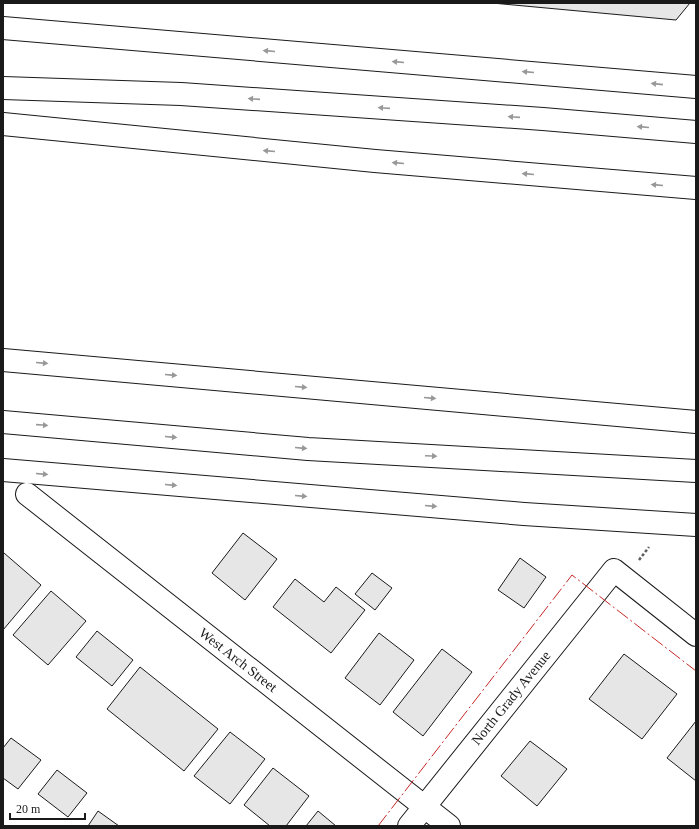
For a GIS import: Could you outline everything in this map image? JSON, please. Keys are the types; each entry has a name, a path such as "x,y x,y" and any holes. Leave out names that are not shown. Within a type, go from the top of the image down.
{"main road":[{"path":"3,28 696,87"},
{"path":"3,88 181,94 543,119 696,132"},
{"path":"3,124 367,160 696,188"},
{"path":"3,360 696,422"},
{"path":"3,422 308,449 696,471"},
{"path":"3,470 516,513 696,525"},
{"name":"West Arch Street","path":"27,494 449,826"},
{"name":"North Grady Avenue","path":"409,826 614,570 696,635"}],"building":[{"path":"492,3 690,3 676,20"},
{"path":"243,533 277,559 245,600 212,573"},
{"path":"4,553 41,585 3,630 3,554"},
{"path":"520,558 546,577 524,608 498,590"},
{"path":"372,573 392,588 375,610 355,594"},
{"path":"295,579 324,602 336,587 365,610 331,653 273,607"},
{"path":"51,591 86,621 48,665 13,635"},
{"path":"97,631 133,660 112,686 76,657"},
{"path":"379,633 414,660 380,705 345,678"},
{"path":"442,649 472,672 423,736 393,712"},
{"path":"624,654 677,694 642,739 589,699"},
{"path":"140,667 218,729 184,771 107,709"},
{"path":"696,721 696,781 667,758"},
{"path":"230,732 265,759 230,804 194,776"},
{"path":"11,738 41,760 18,789 3,778 3,748"},
{"path":"530,741 567,769 537,806 501,776"},
{"path":"273,768 309,796 286,826 270,826 244,805"},
{"path":"57,770 87,793 68,817 38,794"},
{"path":"98,811 119,826 88,826"},
{"path":"318,811 336,826 306,826"}],"power":[{"path":"378,826 572,575 696,671"}]}
